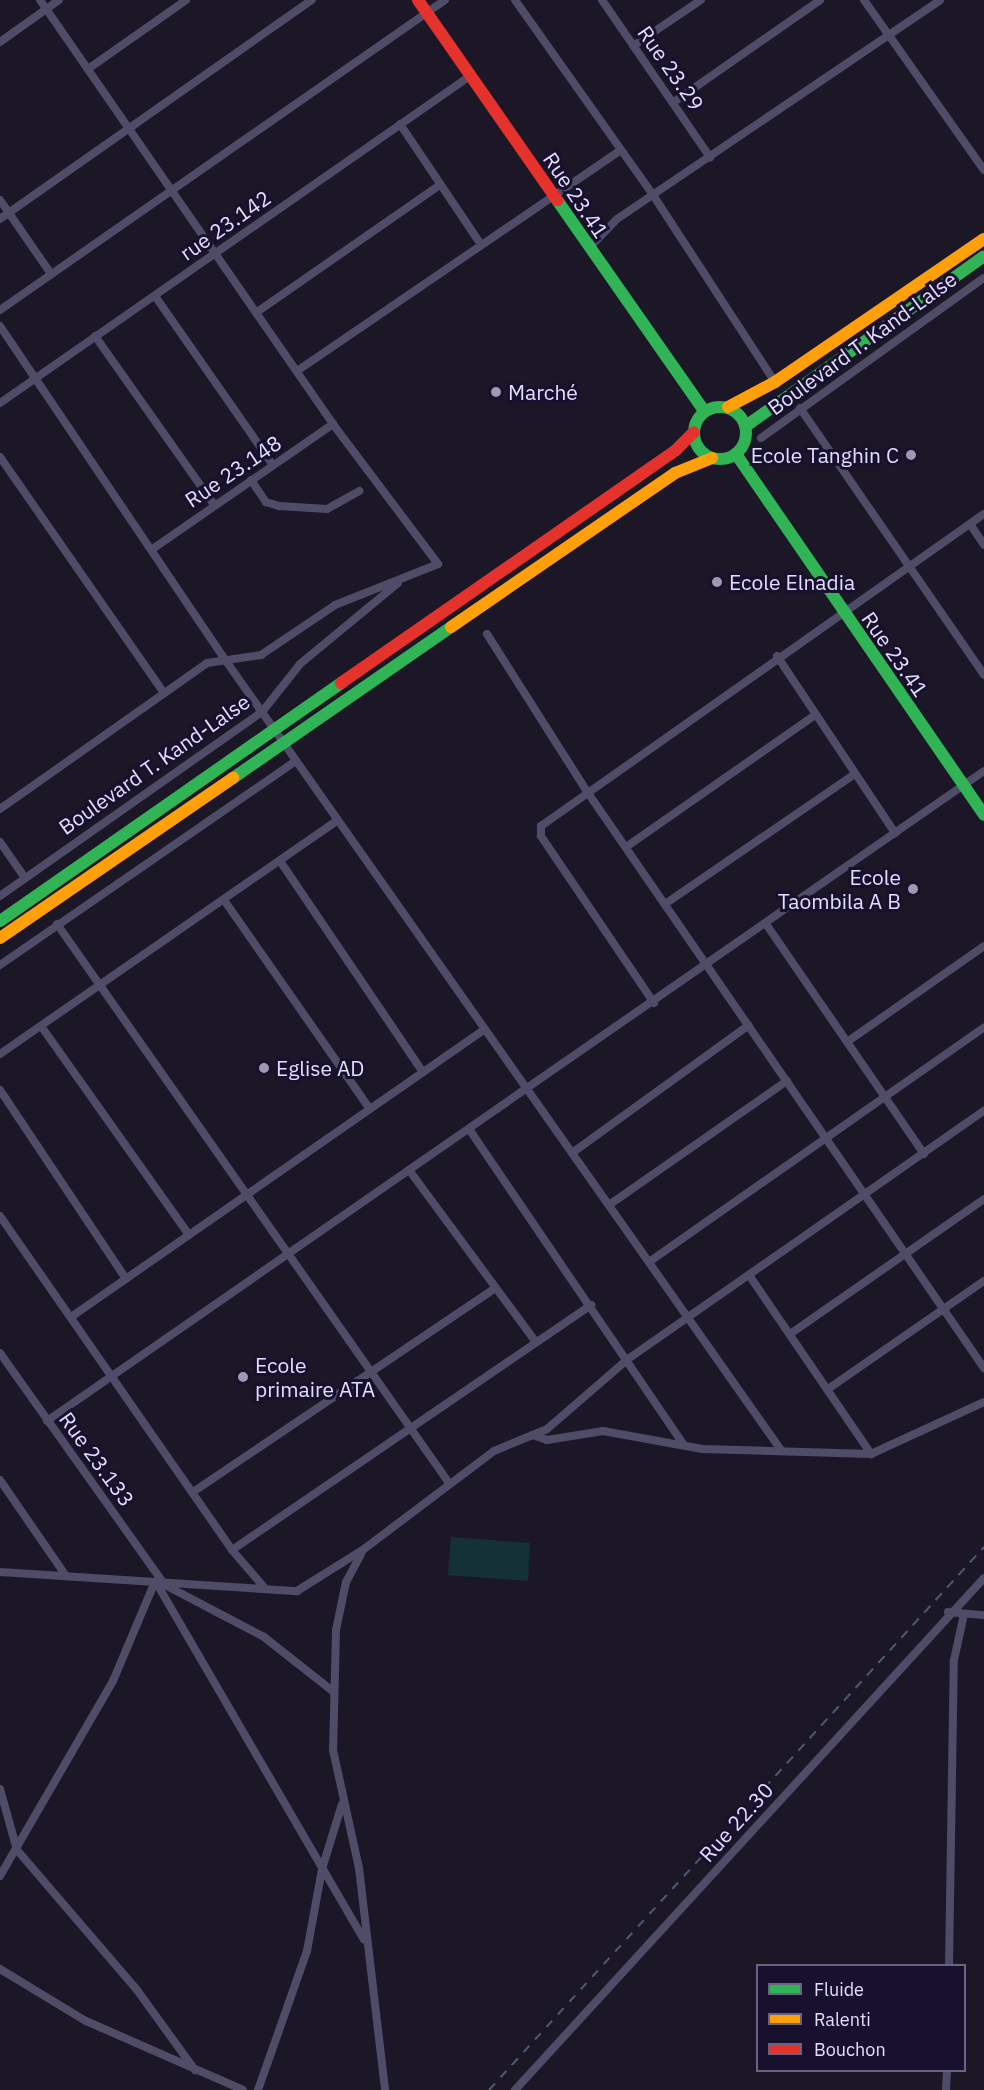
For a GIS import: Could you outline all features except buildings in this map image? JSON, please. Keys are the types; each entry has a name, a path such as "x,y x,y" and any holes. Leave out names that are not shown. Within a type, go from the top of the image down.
{"main road":[{"name":"Rue 23.41","path":"418,0 704,411"},
{"path":"0,921 676,450 694,432 704,411 728,406 775,382 984,239"},
{"path":"746,426 984,256"},
{"path":"0,938 675,473 712,458 736,454 745,442 746,426 728,406"},
{"path":"694,432 699,448 712,458"},
{"name":"Rue 23.41","path":"736,454 842,612 984,815"}],"street":[{"path":"0,809 207,663 261,655 335,604 438,564 333,424 257,312 171,193 40,0"},
{"path":"0,42 58,0"},
{"path":"88,69 186,0"},
{"path":"0,219 312,0"},
{"path":"0,310 445,0"},
{"path":"515,0 653,195 775,382"},
{"name":"Rue 23.29","path":"602,0 710,157"},
{"path":"633,46 701,0"},
{"path":"674,102 820,0"},
{"path":"864,0 984,170"},
{"path":"589,248 617,219 940,0"},
{"name":"rue 23.142","path":"0,403 470,76"},
{"path":"400,124 480,243"},
{"path":"297,371 552,193 620,151"},
{"path":"257,312 440,185"},
{"path":"0,200 51,274"},
{"name":"Boulevard T. Kand-Lalse","path":"761,438 984,278"},
{"path":"155,296 273,465"},
{"path":"0,326 154,548 226,661 273,729 781,1450"},
{"path":"95,336 214,505"},
{"path":"800,408 984,675"},
{"name":"Rue 23.148","path":"154,548 333,424"},
{"path":"0,457 164,693"},
{"path":"251,480 266,502 279,506 327,509 359,491"},
{"path":"654,1003 540,833 541,826 586,790 984,514"},
{"path":"970,524 984,545"},
{"name":"Boulevard T. Kand-Lalse","path":"0,896 262,712 300,664 400,580"},
{"path":"487,634 586,790 708,964 984,1368"},
{"path":"777,656 895,833"},
{"path":"626,847 815,715"},
{"path":"0,964 296,761"},
{"path":"47,1421 654,1003 984,771"},
{"path":"665,904 855,774"},
{"path":"0,1054 337,821"},
{"path":"0,842 25,878"},
{"path":"280,861 423,1072"},
{"path":"224,900 370,1109"},
{"path":"57,924 449,1483"},
{"path":"766,924 924,1154"},
{"path":"848,1042 984,946"},
{"path":"572,1153 749,1025"},
{"path":"41,1026 189,1235"},
{"path":"649,1262 984,1027"},
{"path":"71,1317 485,1029"},
{"path":"609,1205 787,1081"},
{"path":"0,1090 126,1279"},
{"path":"0,1572 158,1584 263,1586 297,1591 364,1550 449,1483 514,1439 532,1436 561,1419 628,1359 984,1112"},
{"path":"469,1129 684,1444"},
{"path":"409,1170 535,1341"},
{"path":"790,1334 984,1199"},
{"path":"0,1216 232,1550 263,1586"},
{"path":"749,1275 872,1454"},
{"path":"828,1389 984,1281"},
{"path":"193,1492 496,1288"},
{"path":"232,1550 409,1426 591,1305"},
{"name":"Rue 23.133","path":"0,1353 3,1365 47,1421 158,1584 366,1942"},
{"path":"532,1436 547,1440 603,1431 684,1444 872,1454 984,1402"},
{"path":"0,1480 66,1576"},
{"path":"364,1550 352,1567 340,1609 334,1692 333,1750 342,1803 359,1868 385,2090"},
{"name":"Rue 22.30","path":"515,2090 948,1612 984,1578"},
{"path":"158,1584 264,1637 334,1692"},
{"path":"0,1876 113,1681 158,1584"},
{"path":"948,1612 984,1615"},
{"path":"949,1964 954,1660 964,1614"},
{"path":"0,1789 17,1850 137,1990 195,2070"},
{"path":"258,2090 307,1951 322,1869 342,1803"},
{"path":"0,1969 64,2010 243,2090"},
{"path":"946,2090 947,2072"}],"green space":[{"path":"451,1537 530,1543 528,1581 448,1575"}],"railway":[{"path":"489,2090 984,1547"}],"traffic: fast":[{"path":"557,200 704,411"},
{"path":"746,426 984,256"},
{"path":"715,407 725,407 739,414 746,433 739,452 725,459 715,459 705,455 698,448 694,438 694,428 698,418 705,411 715,407"},
{"path":"736,454 984,815"},
{"path":"233,778 451,627"},
{"path":"0,921 341,683"}],"traffic: slow":[{"path":"728,407 775,382 984,239"},
{"path":"451,627 675,473 712,458"},
{"path":"0,938 233,778"}],"traffic: jam":[{"path":"418,0 557,200"},
{"path":"341,683 676,450 694,432"}],"place":[{"name":"Marché","path":"496,392"},
{"name":"Ecole Tanghin C","path":"911,455"},
{"name":"Ecole Elnadia","path":"717,582"},
{"name":"Ecole Taombila A B","path":"913,889"},
{"name":"Eglise AD","path":"264,1068"},
{"name":"Ecole primaire ATA","path":"243,1377"}]}
